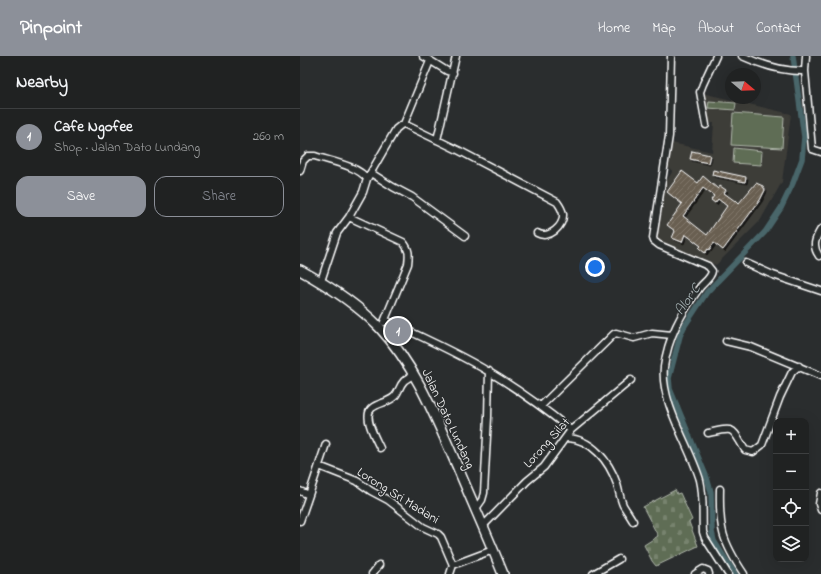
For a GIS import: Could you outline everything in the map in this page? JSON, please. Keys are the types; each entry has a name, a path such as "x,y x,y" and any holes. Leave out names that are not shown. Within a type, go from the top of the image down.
{"main road":[{"name":"Jalan Dato Lundang","path":"300,270 321,281 354,304 381,329 409,366 431,406 503,574"}],"street":[{"path":"423,56 447,71 453,73"},
{"path":"437,140 456,56"},
{"path":"671,56 669,136 653,238 654,241 659,244 708,266 712,270 711,276 699,288 679,318 672,335 665,360 664,385 700,482 703,532 705,538 728,574"},
{"path":"706,125 700,92 716,56"},
{"path":"742,56 789,71 804,71"},
{"path":"806,56 804,71 812,149 821,152"},
{"path":"321,281 337,233 349,217 363,192 367,179 396,129 404,124 430,61"},
{"path":"404,124 557,202 563,214 559,228 548,235 543,236 537,233"},
{"path":"300,171 303,161 308,156 315,156 360,172 367,179"},
{"path":"371,173 412,197 465,236"},
{"path":"349,217 403,242 408,248 408,264 381,329"},
{"path":"819,256 814,245 821,229"},
{"path":"746,263 821,291"},
{"path":"385,320 442,346 488,371 541,406 571,430"},
{"path":"541,406 614,334 634,338 652,333 672,335"},
{"path":"726,341 751,347 820,373"},
{"path":"708,432 730,429 734,432 745,450 754,452 762,445 780,397 792,372 799,366"},
{"path":"475,510 482,500 484,493 488,417 488,371"},
{"path":"380,448 367,419 368,413 372,408 386,403 395,397 403,382 414,374"},
{"name":"Lorong Silat","path":"483,526 527,481 544,467 567,438 571,430 631,380"},
{"path":"567,438 576,438 592,446 605,462 616,482 623,504 633,521"},
{"path":"300,521 326,444"},
{"name":"Lorong Sri Madani","path":"319,466 357,481 371,491 388,500 423,527 438,534 441,537 454,565"},
{"path":"720,489 720,518 723,535 733,557 744,574"},
{"path":"300,491 309,495"},
{"path":"821,493 819,504 821,510"},
{"path":"450,574 454,565 493,550"},
{"path":"593,574 619,559"},
{"path":"372,574 379,565"},
{"path":"694,574 703,569 708,571 710,574"}],"shaded area":[{"path":"702,93 725,98 725,104 749,104 791,114 782,182 760,221 716,265 657,241 665,180 667,180 673,171 667,167 672,143 712,152 714,123 708,123"}],"green space":[{"path":"709,101 725,102 725,104 736,104 735,110 708,108"},
{"path":"733,113 784,117 782,148 731,145"},
{"path":"734,148 762,151 761,165 733,163"},
{"path":"675,490 677,494 680,493 692,520 689,522 698,546 656,566 644,545 658,536 643,507"}],"building":[{"path":"692,151 710,155 708,163 690,159"},
{"path":"713,170 746,177 745,182 712,175"},
{"path":"682,171 698,183 703,176 718,189 720,186 726,190 724,193 739,203 756,183 763,186 765,190 760,200 723,250 714,243 705,253 699,248 701,246 685,234 682,242 672,238 675,231 667,225 682,204 667,192","holes":["703,188 714,196 711,200 715,203 718,199 727,206 707,235 683,216"]}],"waterway":[{"name":"Alor C","path":"735,574 714,541 712,532 711,492 707,478 670,389 669,378 680,336 684,327 707,292 765,232 781,208 793,183 802,159 804,137 793,56"}],"place":[{"name":"Cafe Ngofee","path":"398,331"}]}
